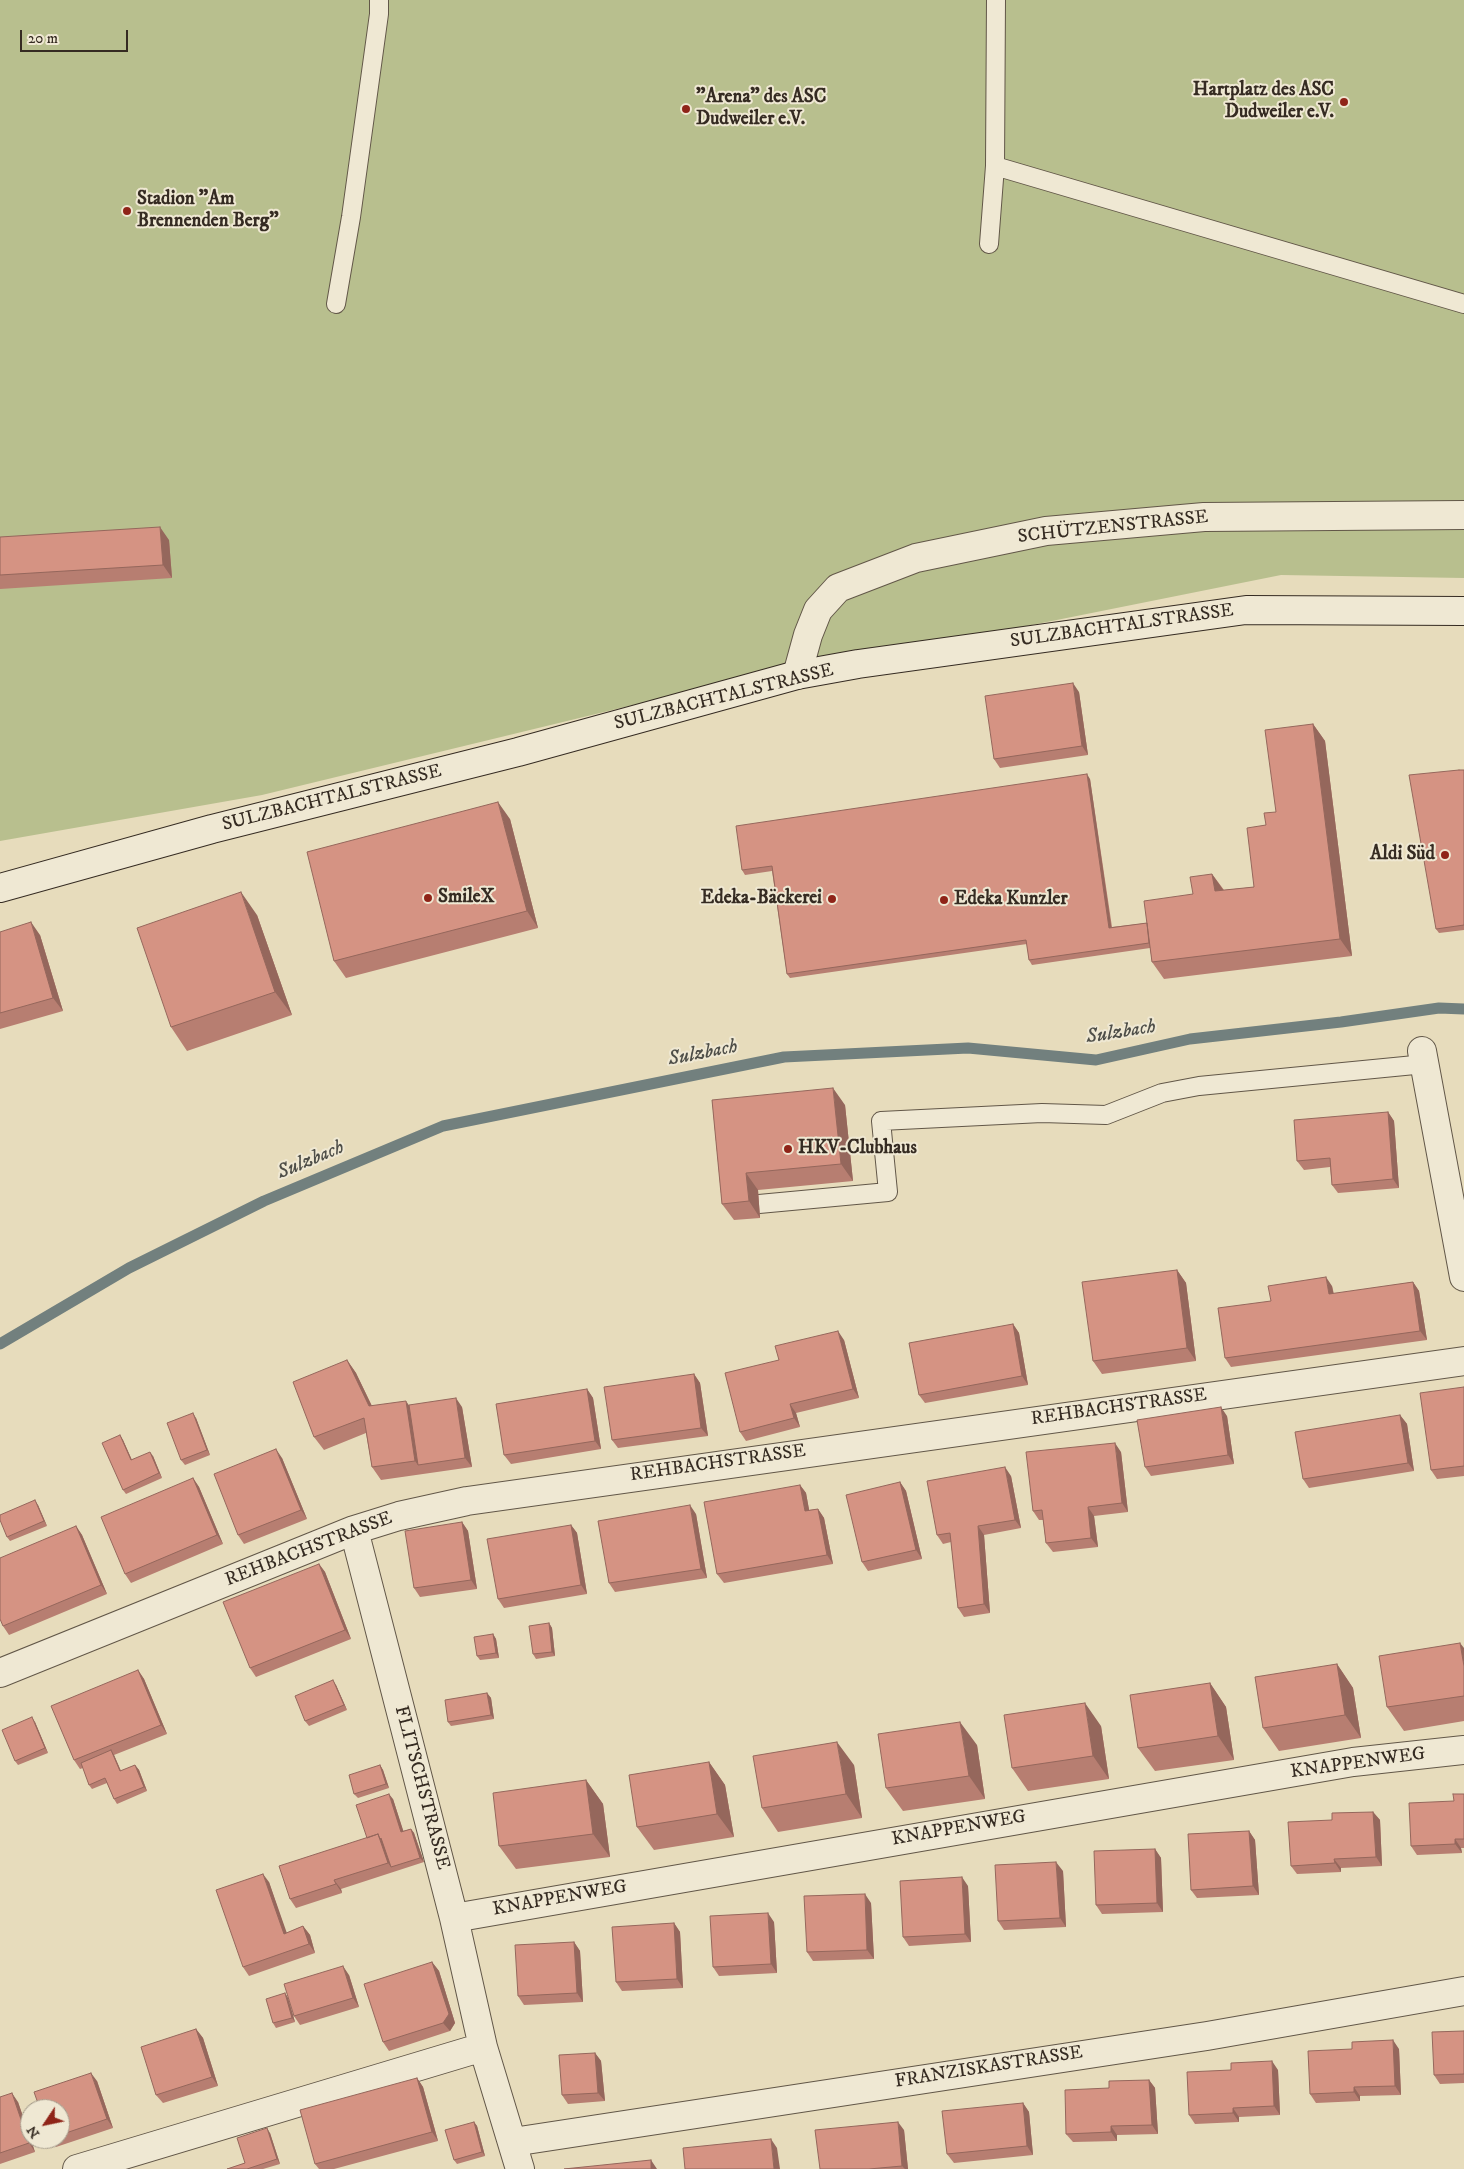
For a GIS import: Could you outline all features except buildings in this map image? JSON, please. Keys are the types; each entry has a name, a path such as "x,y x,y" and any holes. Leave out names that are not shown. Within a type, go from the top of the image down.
{"street":[{"name":"SCHÜTZENSTRASSE","path":"797,675 808,635 818,610 838,588 916,558 1046,531 1204,517 1464,514"},
{"name":"SULZBACHTALSTRASSE","path":"0,888 212,829 518,752 797,675 858,664 1246,610 1464,611"},
{"path":"1424,1057 1464,1277"},
{"name":"REHBACHSTRASSE","path":"0,1673 354,1530 399,1516 468,1500 1464,1361"},
{"name":"FLITSCHSTRASSE","path":"354,1530 454,1918 483,2047 520,2169"},
{"name":"KNAPPENWEG","path":"454,1918 1353,1762 1464,1750"},
{"name":"FRANZISKASTRASSE","path":"513,2142 1207,2036 1464,1991"},
{"path":"77,2169 483,2047"}],"lane":[{"path":"336,304 351,217 379,0"},
{"path":"989,244 995,166 996,0"},
{"path":"995,166 1464,304"},
{"path":"759,1204 888,1192 881,1122 1042,1113 1106,1115 1162,1093 1199,1086 1424,1057"}],"green space":[{"path":"0,0 1464,0 1464,578 1281,575 633,705 262,795 0,841"}],"waterway":[{"name":"Sulzbach","path":"0,1344 129,1268 264,1201 443,1126 784,1057 968,1048 1096,1060 1190,1039 1341,1022 1439,1008 1464,1009"}],"place":[{"name":"Hartplatz des ASC Dudweiler e.V.","path":"1344,102"},
{"name":"\"Arena\" des ASC Dudweiler e.V.","path":"686,109"},
{"name":"Stadion \"Am Brennenden Berg\"","path":"127,211"},
{"name":"Aldi Süd","path":"1445,855"},
{"name":"SmileX","path":"428,898"},
{"name":"Edeka-Bäckerei","path":"832,899"},
{"name":"Edeka Kunzler","path":"944,900"},
{"name":"HKV-Clubhaus","path":"788,1149"}]}
